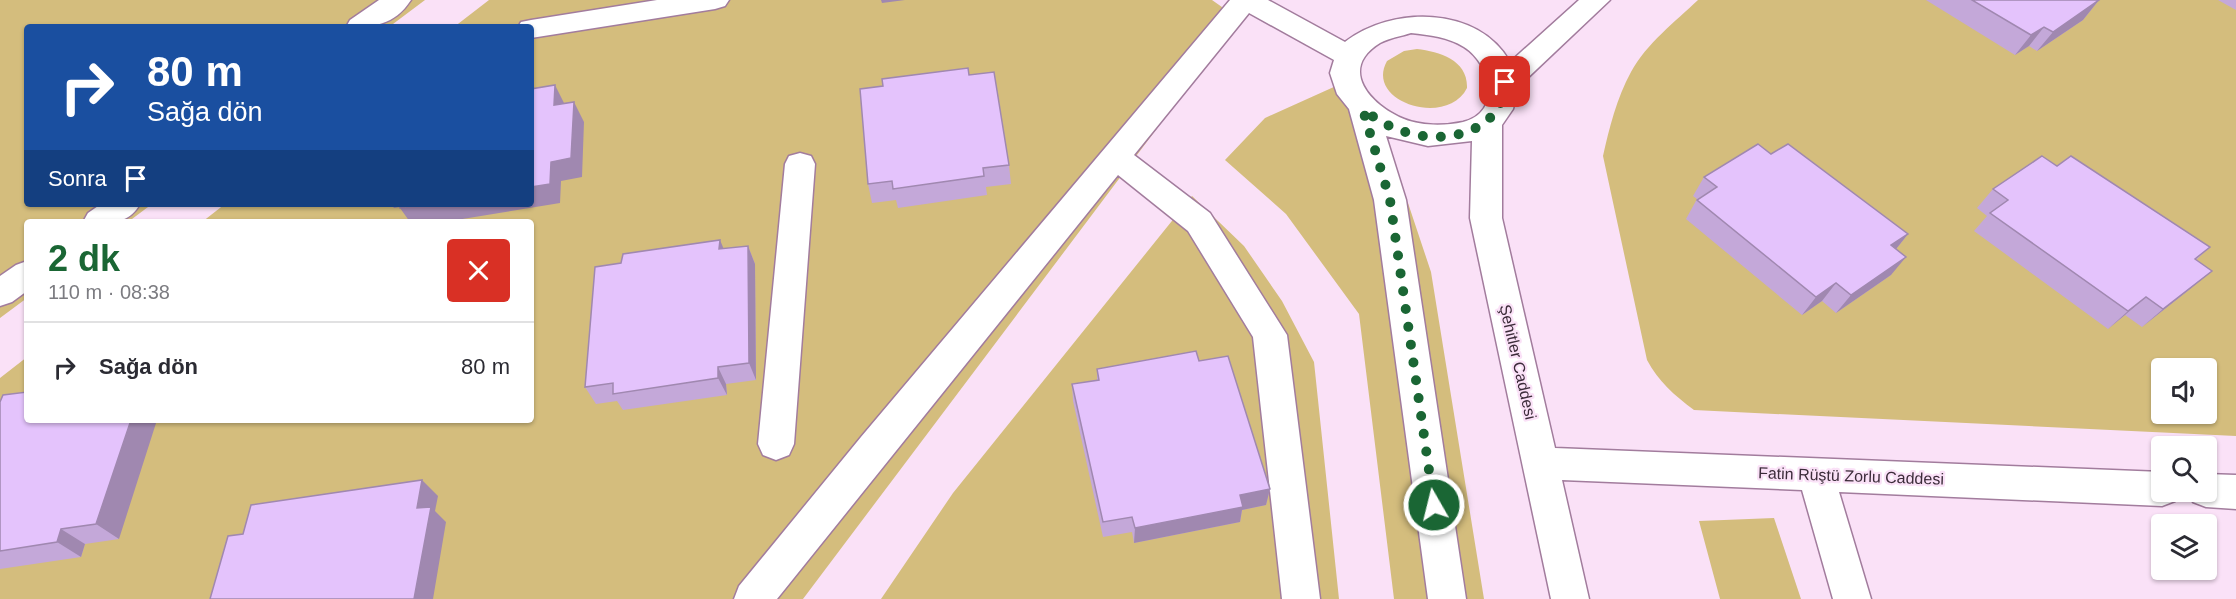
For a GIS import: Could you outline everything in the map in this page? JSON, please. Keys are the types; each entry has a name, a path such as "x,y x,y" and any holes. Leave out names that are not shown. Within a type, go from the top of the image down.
{"street":[{"path":"364,24 397,0"},
{"path":"534,29 715,0"},
{"path":"753,599 843,485 1246,0 1357,46"},
{"path":"1357,46 1386,27 1410,24 1437,26 1461,34 1483,47 1498,64 1505,82 1505,97 1499,111 1487,122 1466,132 1439,136 1411,134 1384,125 1363,110 1349,92 1344,74 1357,46 1416,0"},
{"path":"1505,82 1596,0"},
{"path":"1363,110 1390,200 1447,599"},
{"name":"Şehitler Caddesi","path":"1487,122 1486,218 1570,599"},
{"path":"1117,158 1199,222 1270,334 1301,599"},
{"path":"776,444 800,164"},
{"path":"103,219 120,207"},
{"path":"0,293 24,276"},
{"name":"Fatin Rüştü Zorlu Caddesi","path":"1541,463 2151,489"},
{"path":"1816,475 1852,599"},
{"path":"2217,491 2236,492"}],"shaded area":[{"path":"0,0 425,0 393,24 24,24 24,207 148,207 132,219 24,219 24,300 0,318"},
{"path":"489,0 1212,0 1229,12 1234,26 803,599 0,599 0,378 24,359 24,423 534,423 534,219 206,219 221,207 534,207 534,24 458,24"},
{"path":"1698,0 2236,0 2236,436 1694,410 1661,381 1647,360 1603,156 1618,102 1631,72 1653,42"},
{"path":"1417,49 1435,52 1458,64 1466,78 1467,88 1457,100 1443,106 1427,108 1411,105 1397,98 1387,88 1383,76 1387,61 1404,51"},
{"path":"1336,86 1408,203 1431,272 1484,599 1394,599 1359,314 1286,214 1225,160 1265,118"},
{"path":"1192,196 1244,246 1282,301 1314,362 1339,599 881,599 953,493"},
{"path":"1774,518 1801,599 1720,599 1699,521"}],"building":[{"path":"1972,0 2099,0 2053,32 2044,27 2031,35"},
{"path":"968,68 969,75 994,72 1009,165 983,168 984,176 893,189 892,181 868,184 860,89 883,86 882,79"},
{"path":"555,85 554,105 574,102 571,158 551,162 550,184 534,187 534,88"},
{"path":"1758,144 1771,154 1788,144 1908,234 1891,245 1906,257 1851,295 1836,283 1816,297 1697,200 1717,187 1704,177"},
{"path":"2042,156 2057,166 2071,156 2210,247 2195,259 2212,271 2163,309 2146,297 2128,311 1990,213 2008,200 1993,189"},
{"path":"720,240 719,249 748,246 749,363 718,367 718,378 613,394 613,383 585,387 595,267 621,263 623,254"},
{"path":"1196,351 1199,361 1228,356 1270,489 1240,495 1243,507 1135,528 1132,517 1103,522 1072,384 1099,380 1097,369"},
{"path":"24,392 24,423 130,423 96,524 61,529 57,542 0,551 0,402 3,395"},
{"path":"422,480 417,508 431,507 414,599 210,599 228,536 243,534 251,505"}],"route":[{"path":"1434,505 1390,200 1363,110 1384,125 1411,134 1439,136 1466,132 1487,122 1499,111 1505,97 1505,82"}]}
